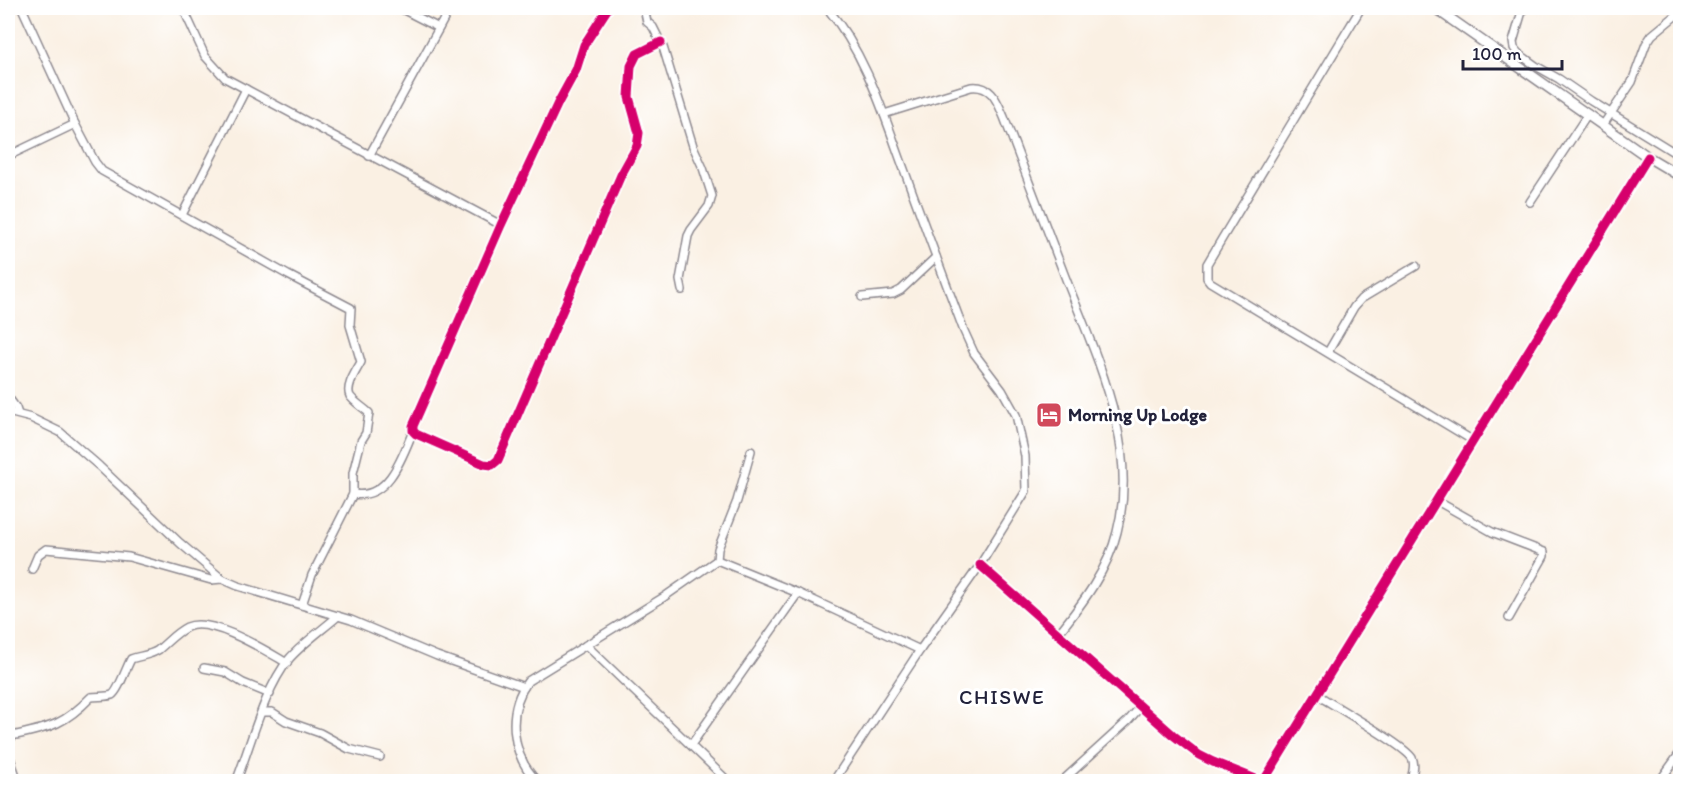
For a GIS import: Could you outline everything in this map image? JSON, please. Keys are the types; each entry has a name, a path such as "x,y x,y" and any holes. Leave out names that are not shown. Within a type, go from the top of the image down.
{"highway":[{"path":"1435,8 1648,157 1680,176"}],"street":[{"path":"22,8 75,124 102,171 351,308 350,325 358,345 361,362 349,392 351,397 369,414 366,433 361,441 353,473 353,494 312,575 302,605"},
{"path":"183,8 200,47 211,65 225,78 501,225"},
{"path":"400,8 439,28"},
{"path":"369,156 450,8"},
{"path":"353,494 360,495 378,491 389,480 404,454 413,426 501,225 558,103 576,70 584,45 608,8"},
{"path":"644,8 648,22 661,42 693,146 712,196 709,206 688,236 680,280 682,290"},
{"path":"827,8 852,41 884,114 974,353 1002,390 1016,415 1025,456 1027,478 1024,496 980,565 833,782"},
{"path":"1362,8 1222,237 1207,264 1206,273 1210,282 1472,440"},
{"path":"1523,8 1514,35 1514,48 1536,66 1680,156"},
{"path":"1603,125 1636,74 1640,55 1652,35 1680,12"},
{"path":"413,431 484,464 492,465 498,460 621,175 637,146 639,134 629,97 631,66 637,54 661,42"},
{"path":"1534,78 1536,66"},
{"path":"884,114 971,87 983,88 993,94 1004,117 1075,303 1114,411 1119,433 1123,476 1118,532 1102,570 1091,589 1058,634"},
{"path":"182,215 246,89"},
{"path":"1579,107 1585,96"},
{"path":"1530,202 1588,114"},
{"path":"8,156 75,124"},
{"path":"980,565 1199,755 1263,782 1648,157"},
{"path":"862,297 892,294 902,290 936,257"},
{"path":"1328,352 1361,299 1416,266"},
{"path":"8,397 18,414"},
{"path":"8,412 46,424 72,441 180,543 222,579 361,623 437,656 524,687"},
{"path":"717,560 718,549 737,501 751,451"},
{"path":"1437,501 1492,532 1544,552 1544,556 1509,618"},
{"path":"32,569 38,555 46,549 129,556 211,580 222,579"},
{"path":"717,560 798,593 920,651"},
{"path":"533,780 513,733 517,707 524,687 539,674 663,597 717,560"},
{"path":"691,745 798,593"},
{"path":"236,782 270,694 287,663 338,616"},
{"path":"8,737 57,725 80,709 91,697 111,696 117,691 120,679 131,658 156,651 172,636 190,626 216,628 238,635 287,663"},
{"path":"586,645 729,782"},
{"path":"204,668 225,672 243,683 270,694"},
{"path":"1316,694 1411,757 1414,766 1410,782"},
{"path":"1061,782 1128,721 1141,706"},
{"path":"263,712 272,711 286,721 320,733 349,749 380,757"},
{"path":"8,752 18,782"},
{"path":"1659,782 1680,753"}],"cycle path":[{"path":"608,8 584,45 576,70 558,103 501,225 413,426 416,434 484,464 492,465 498,460 621,175 637,146 639,133 629,97 631,66 637,54 661,42"},
{"path":"980,565 1173,735 1199,755 1263,782 1648,157"}],"place":[{"name":"Morning Up Lodge","path":"1049,415"}],"district":[{"name":"CHISWE","path":"1002,697"}]}
